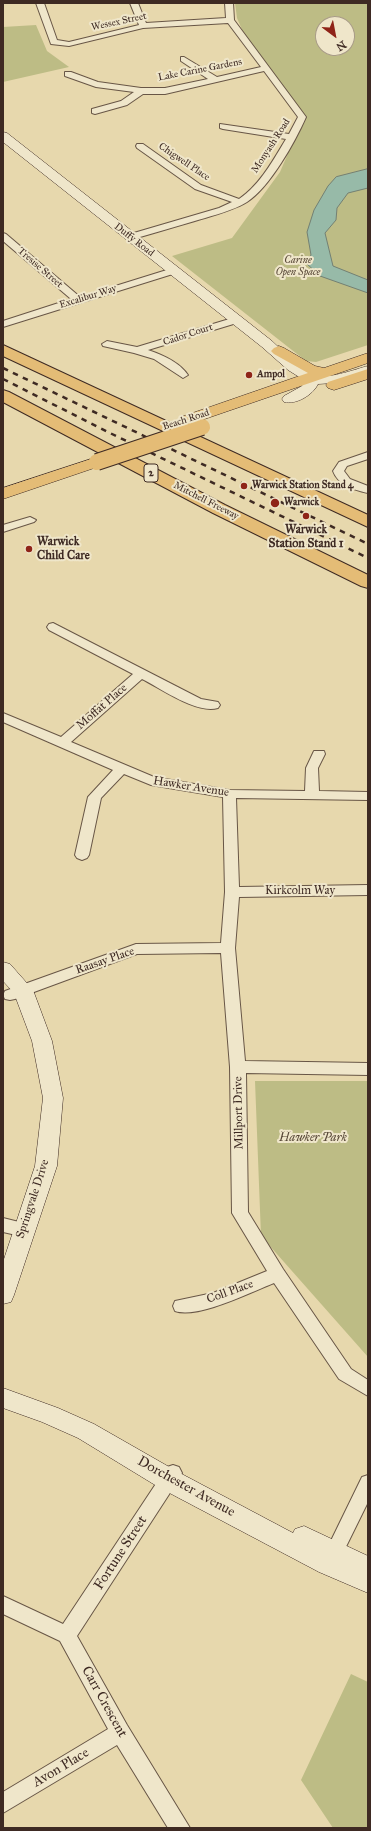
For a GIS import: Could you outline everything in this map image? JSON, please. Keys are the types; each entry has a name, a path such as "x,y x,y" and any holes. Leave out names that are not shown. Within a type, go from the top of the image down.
{"highway":[{"path":"3,350 368,522"},
{"name":"Mitchell Freeway","path":"3,395 219,509 368,582"}],"main road":[{"name":"Duffy Road","path":"3,136 236,320 308,374 311,379"},
{"name":"Duffy Road","path":"273,347 296,371 311,379 319,381 334,380 368,370"},
{"path":"273,347 310,369 327,373"},
{"name":"Beach Road","path":"3,481 311,379 368,358"},
{"path":"217,410 288,380 296,371"},
{"name":"Beach Road","path":"3,494 202,427 368,374"},
{"path":"289,399 307,391 310,386 311,379"},
{"name":"Springvale Drive","path":"3,969 12,990 42,1041 53,1098 46,1166 14,1227 3,1260"},
{"name":"Springvale Drive","path":"3,1295 21,1238 14,1227"},
{"name":"Dorchester Avenue","path":"3,1386 57,1406 89,1422 172,1476"},
{"name":"Dorchester Avenue","path":"3,1398 50,1415 86,1431 124,1452 332,1558 368,1581"},
{"name":"Dorchester Avenue","path":"332,1558 368,1568"}],"street":[{"name":"Wessex Street","path":"40,3 54,42 69,44 143,26 230,20"},
{"path":"134,3 143,26"},
{"path":"229,3 230,20"},
{"name":"Monyash Road","path":"130,237 222,210 251,195 267,174 302,117 230,20"},
{"path":"184,59 216,80"},
{"name":"Lake Carine Gardens","path":"68,74 96,84 141,91 165,91 266,68"},
{"path":"95,110 124,103 141,91"},
{"path":"223,126 291,136"},
{"name":"Chigwell Place","path":"140,146 198,187 240,202"},
{"name":"Tresise Street","path":"3,236 78,300"},
{"name":"Excalibur Way","path":"3,324 174,271"},
{"name":"Cador Court","path":"139,350 236,320"},
{"name":"Cador Court","path":"107,344 139,350 175,366 184,375"},
{"path":"368,455 343,464 338,471 339,475 344,480 368,490"},
{"path":"4,525 30,520"},
{"name":"Moffat Place","path":"53,627 198,703 214,706"},
{"name":"Moffat Place","path":"63,742 141,673"},
{"name":"Hawker Avenue","path":"4,719 63,742 151,781 229,794 368,796"},
{"path":"312,794 312,768 319,754"},
{"path":"82,855 95,797 122,768"},
{"name":"Millport Drive","path":"229,794 232,892 228,948 238,1067 240,1213 277,1274 345,1374 368,1389"},
{"name":"Kirkcolm Way","path":"232,892 368,890"},
{"name":"Raasay Place","path":"12,990 136,949 228,948"},
{"path":"238,1067 368,1069"},
{"name":"Coll Place","path":"181,1306 215,1300 277,1274"},
{"name":"Fortune Street","path":"67,1635 172,1476"},
{"path":"332,1558 368,1484"},
{"path":"3,1605 67,1635"},
{"name":"Carr Crescent","path":"67,1635 120,1732 180,1828"},
{"name":"Avon Place","path":"3,1803 120,1732"}],"green space":[{"name":"Carine Open Space","path":"235,3 368,3 368,345 316,362 306,361 172,256 232,238 280,172 304,116 246,39 237,18"},
{"path":"36,25 47,51 69,67 3,82 3,27"},
{"name":"Hawker Park","path":"255,1081 368,1081 368,1357 261,1236"},
{"path":"351,1674 368,1682 368,1828 333,1828 301,1780"}],"shaded area":[{"path":"368,169 368,188 348,193 337,208 336,220 325,233 333,266 368,280 368,293 320,276 306,263 311,255 307,232 314,210 328,186 336,177"}],"railway":[{"path":"3,368 368,544"},
{"path":"3,379 112,434 368,558"}],"place":[{"name":"Ampol","path":"249,375"},
{"name":"Warwick Station Stand 4","path":"244,486"},
{"name":"Warwick","path":"275,503"},
{"name":"Warwick Station Stand 1","path":"306,516"},
{"name":"Warwick Child Care","path":"29,549"}]}
